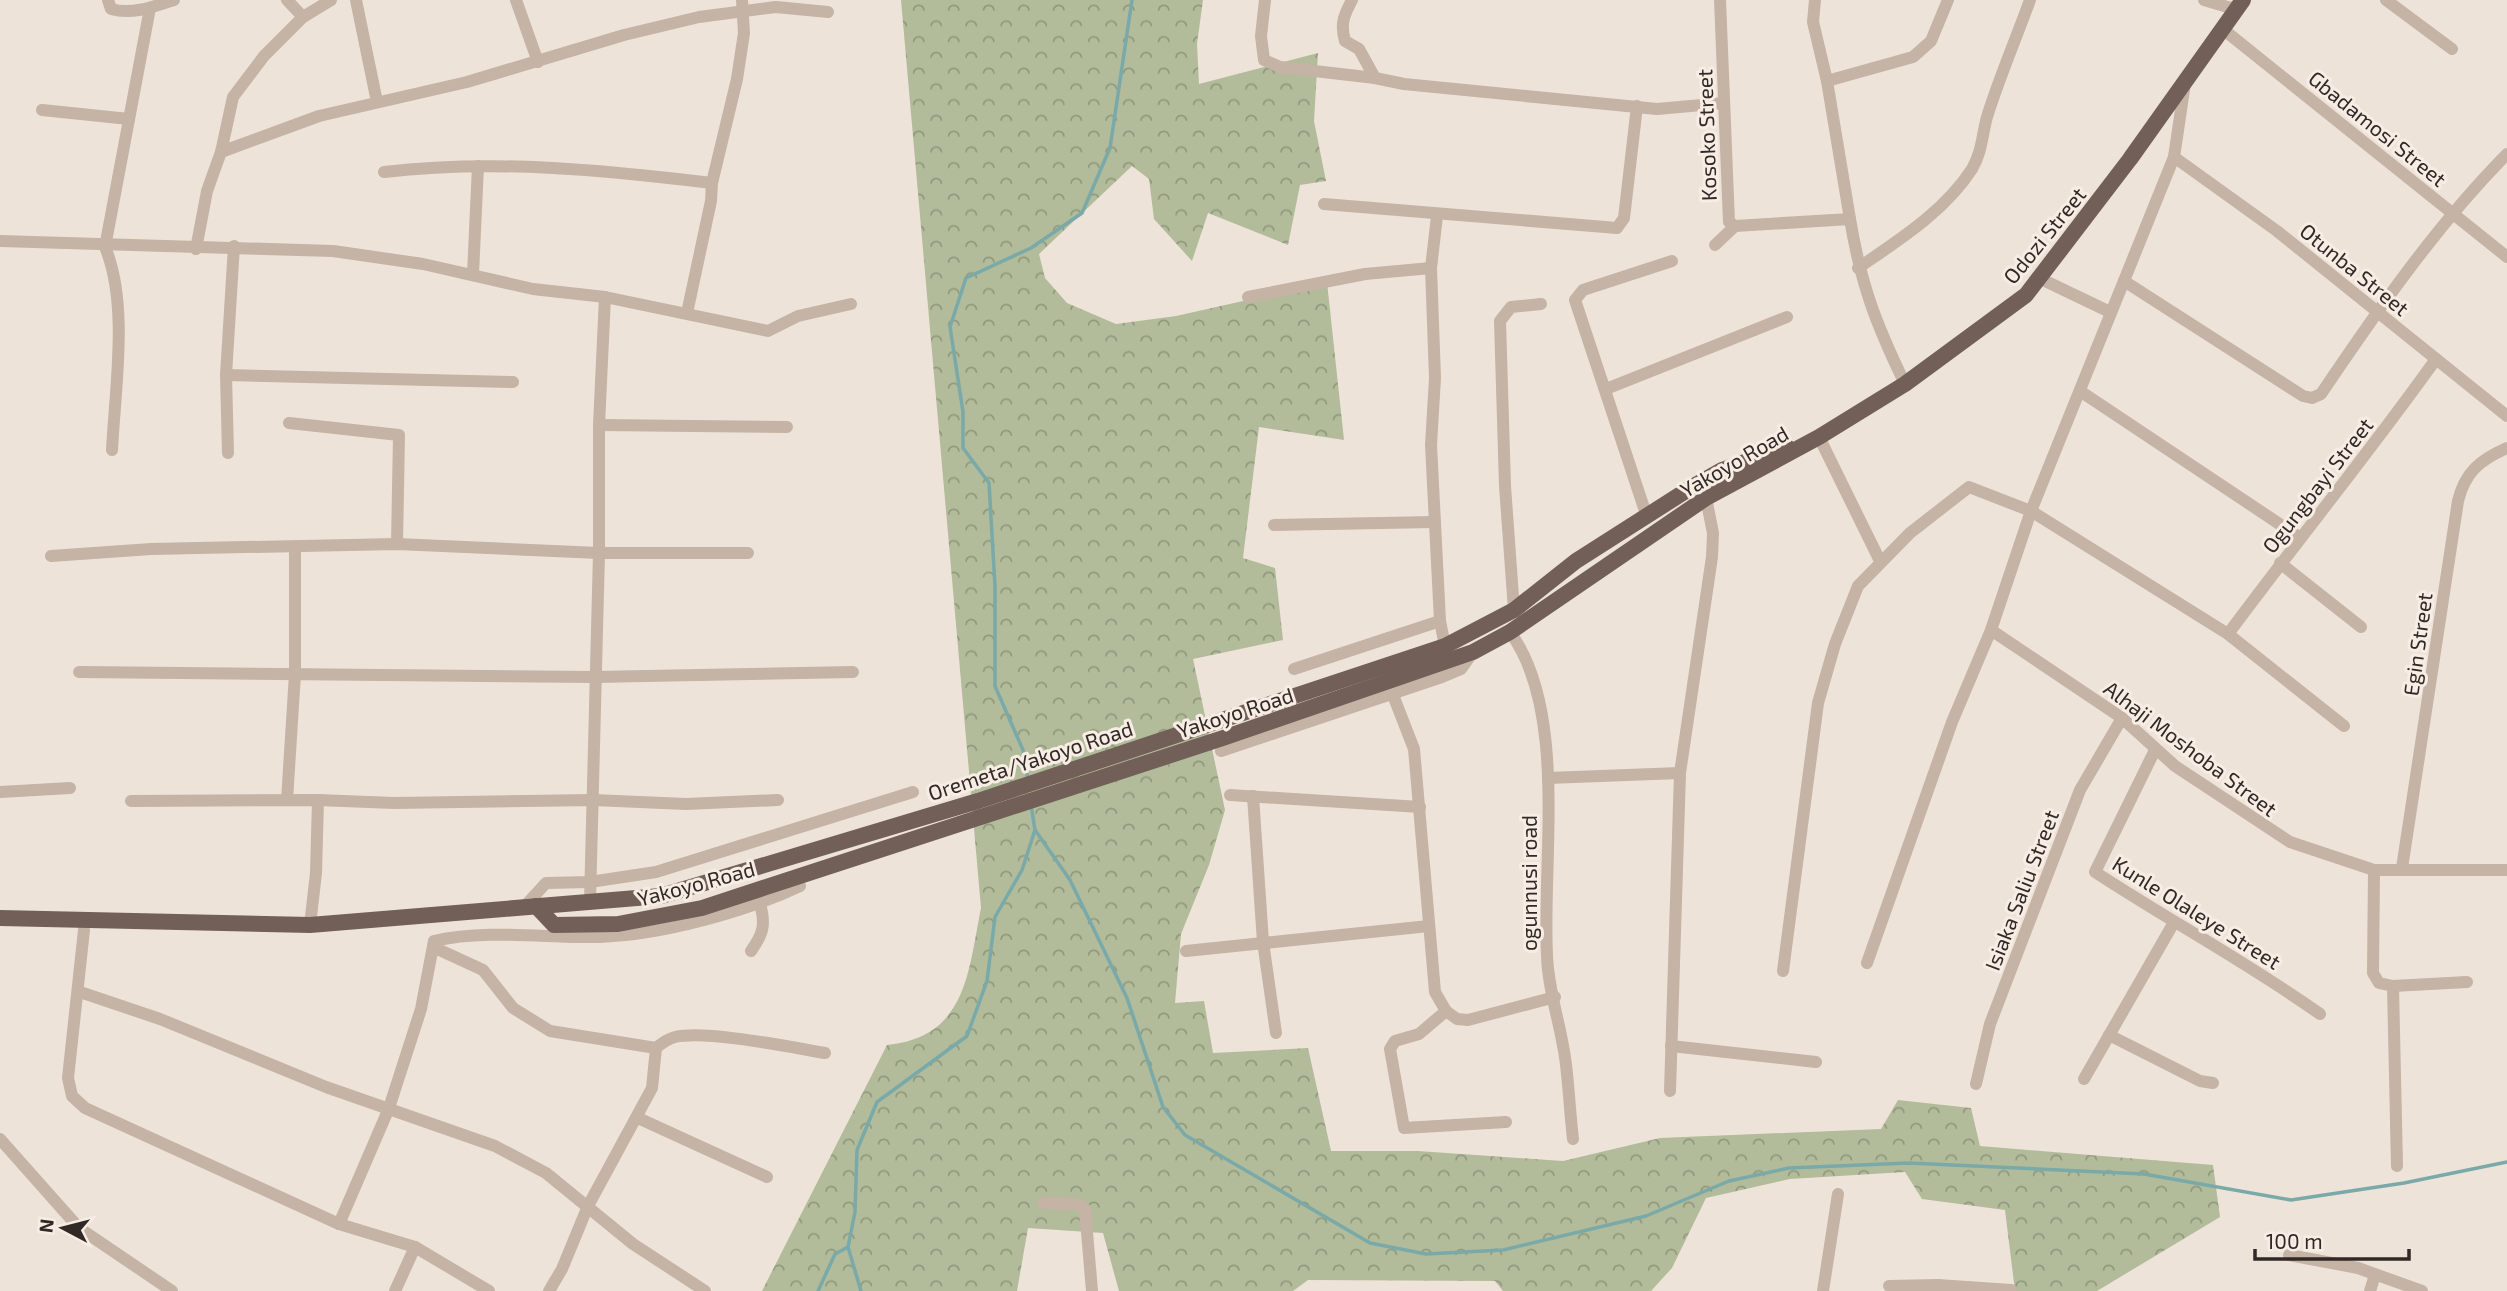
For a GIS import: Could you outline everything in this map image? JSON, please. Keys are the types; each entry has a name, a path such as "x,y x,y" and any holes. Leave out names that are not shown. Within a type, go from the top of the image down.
{"main road":[{"name":"Odozi Street","path":"1819,437 1905,384 2016,303 2039,278 2224,30 2237,3"},
{"name":"Oremeta/Yakoyo Road","path":"0,918 310,925 661,896 978,801 1445,646 1514,610 1576,561 1722,470 1819,437"},
{"name":"Yakoyo Road","path":"530,906 554,925 618,924 702,908 1333,701 1473,652 1510,632 1706,498 1819,437"}],"street":[{"path":"108,0 111,9 122,12 150,8 174,0"},
{"path":"288,0 303,17"},
{"path":"196,249 207,191 221,152 233,97 264,56 303,17 331,0"},
{"path":"356,0 377,102"},
{"path":"516,0 538,62"},
{"path":"1265,0 1261,36 1264,60 1280,67 1376,78 1404,84 1664,109 1724,103"},
{"path":"1352,0 1343,17 1342,31 1345,41 1359,49 1376,78"},
{"name":"Kosoko Street","path":"1720,0 1729,222 1735,226 1850,219"},
{"path":"1815,0 1813,22 1827,81 1858,268 1876,324 1905,384"},
{"path":"1827,81 1913,57 1931,41 1948,0"},
{"path":"1858,268 1915,228 1959,186 1973,167 1981,148 1987,119 2030,0"},
{"path":"2204,0 2237,3"},
{"path":"2386,0 2452,49"},
{"path":"221,152 319,116 467,82 741,5 828,12"},
{"path":"687,313 711,201 712,183 737,79 744,33 741,5"},
{"path":"112,450 118,313 111,261 105,247 150,8"},
{"name":"Gbadamosi Street","path":"2224,30 2507,257"},
{"path":"1867,963 1952,722 1992,630 2031,511 2174,157 2185,82"},
{"path":"1324,205 1437,216 1617,228 1624,218 1637,106"},
{"path":"41,110 129,119"},
{"path":"2124,281 2303,396 2312,398 2321,394 2376,312 2507,154"},
{"name":"Otunba Street","path":"2174,157 2277,232 2507,416"},
{"path":"384,172 478,166 606,170 712,183"},
{"path":"472,274 478,166"},
{"path":"1437,216 1432,268 1435,378 1432,445 1440,621 1445,646"},
{"path":"1715,245 1735,226"},
{"path":"0,241 105,247 196,249 234,246 333,251 472,274 533,289 605,297 768,331 798,316 851,304"},
{"path":"228,453 226,375 234,246"},
{"path":"1647,517 1606,389 1575,308 1578,294 1672,261"},
{"path":"1248,297 1365,274 1432,268"},
{"path":"2039,278 2110,312"},
{"path":"590,901 599,553 599,425 605,297"},
{"path":"1514,610 1505,486 1500,321 1511,307 1541,304"},
{"path":"1606,389 1787,317"},
{"name":"Ogungbayi Street","path":"2228,635 2299,537 2369,453 2436,359"},
{"path":"226,375 513,382"},
{"path":"2080,391 2299,537"},
{"path":"289,423 399,435 397,544"},
{"path":"599,425 787,426"},
{"path":"1819,437 1880,561"},
{"name":"Egin Street","path":"2402,868 2460,493 2468,473 2485,457 2507,448"},
{"path":"1783,971 1818,702 1835,644 1858,586 1880,561 1969,487 2031,511 2228,635 2344,726"},
{"path":"1670,1091 1680,773 1712,557 1713,533 1706,498"},
{"path":"1275,525 1434,522"},
{"path":"51,556 151,549 397,544 599,553 748,553"},
{"path":"286,800 295,674 295,547"},
{"path":"2280,563 2361,627"},
{"path":"1294,670 1440,621"},
{"name":"Alhaji Moshoba Street","path":"1992,630 2122,718 2155,750 2272,833 2290,842 2374,870 2507,870"},
{"name":"ogunnusi road","path":"1510,632 1523,650 1529,666 1540,713 1548,778 1547,956 1566,1063 1573,1139"},
{"path":"1222,751 1393,695 1461,669 1473,652"},
{"path":"79,672 595,677 853,672"},
{"path":"1393,695 1414,749 1435,992 1446,1011 1457,1019 1468,1020 1555,998"},
{"name":"Isiaka Saliu Street","path":"1976,1084 1990,1024 2080,790 2122,718"},
{"name":"Kunle Olaleye Street","path":"2155,750 2095,872 2174,924 2228,953 2320,1014"},
{"path":"1548,778 1680,773"},
{"path":"0,792 69,788"},
{"path":"530,906 546,883 590,882 656,872 913,792"},
{"path":"1230,795 1420,807"},
{"path":"1253,796 1263,942 1276,1033"},
{"path":"310,925 316,873 318,800"},
{"path":"131,801 318,800 394,803 593,800 686,804 778,800"},
{"path":"2374,870 2373,973 2379,983 2393,986 2467,982"},
{"path":"340,1224 389,1108 421,1009 436,940 531,934 579,937 631,933 760,904 800,886"},
{"path":"751,951 764,928 760,904"},
{"path":"2084,1079 2174,924"},
{"path":"1186,950 1429,926"},
{"path":"83,930 80,992 68,1078 72,1096 85,1108 340,1224 415,1247 489,1291"},
{"path":"433,947 483,970 513,1008 550,1031 656,1048 672,1038 685,1036 825,1052"},
{"path":"2393,986 2397,1166"},
{"path":"80,992 160,1019 326,1087 495,1146 546,1173 634,1244 705,1291"},
{"path":"1446,1011 1419,1034 1395,1041 1390,1049 1404,1128 1506,1122"},
{"path":"2109,1035 2200,1081 2213,1083"},
{"path":"1671,1046 1815,1062"},
{"path":"549,1291 562,1269 588,1206 652,1088 656,1048"},
{"path":"638,1118 767,1177"},
{"path":"0,1139 79,1228 172,1291"},
{"path":"1824,1291 1838,1194"},
{"path":"1043,1203 1078,1204 1085,1209 1092,1291"},
{"path":"395,1291 415,1247"},
{"path":"2289,1255 2375,1275 2422,1291"},
{"path":"2370,1291 2375,1275"},
{"path":"1889,1286 2011,1290"}],"green space":[{"path":"901,0 1203,0 1197,44 1199,84 1318,53 1314,121 1326,181 1300,185 1288,245 1208,213 1192,261 1154,219 1149,179 1132,166 1039,254 1045,278 1067,303 1116,324 1176,316 1327,282 1344,440 1259,427 1243,558 1275,568 1283,640 1193,659 1225,810 1209,865 1181,934 1175,1003 1204,1001 1213,1053 1308,1048 1331,1151 1418,1151 1563,1161 1660,1138 1881,1129 1898,1100 1971,1108 1980,1146 2213,1165 2220,1217 2097,1291 2015,1291 2005,1210 1922,1199 1905,1172 1790,1179 1706,1198 1672,1268 1651,1291 1503,1291 1495,1281 1308,1280 1293,1291 1119,1291 1103,1233 1028,1228 1017,1291 762,1291 887,1045 913,1039 934,1029 948,1015 959,998 967,977 981,908"}],"waterway":[{"path":"1028,780 1023,750 995,686 995,586 989,483 963,448 963,412 950,327 966,278 1031,248 1082,213 1110,148 1132,0"},
{"path":"818,1291 835,1254 848,1247 855,1212 857,1150 877,1102 967,1036 987,981 995,917 1022,870 1035,830 1031,805"},
{"path":"1035,830 1070,880 1127,998 1163,1107 1185,1135 1370,1243 1426,1254 1503,1250 1646,1216 1729,1181 1789,1168 1909,1163 2144,1174 2291,1200 2404,1183 2507,1162"},
{"path":"848,1247 861,1291"}]}
